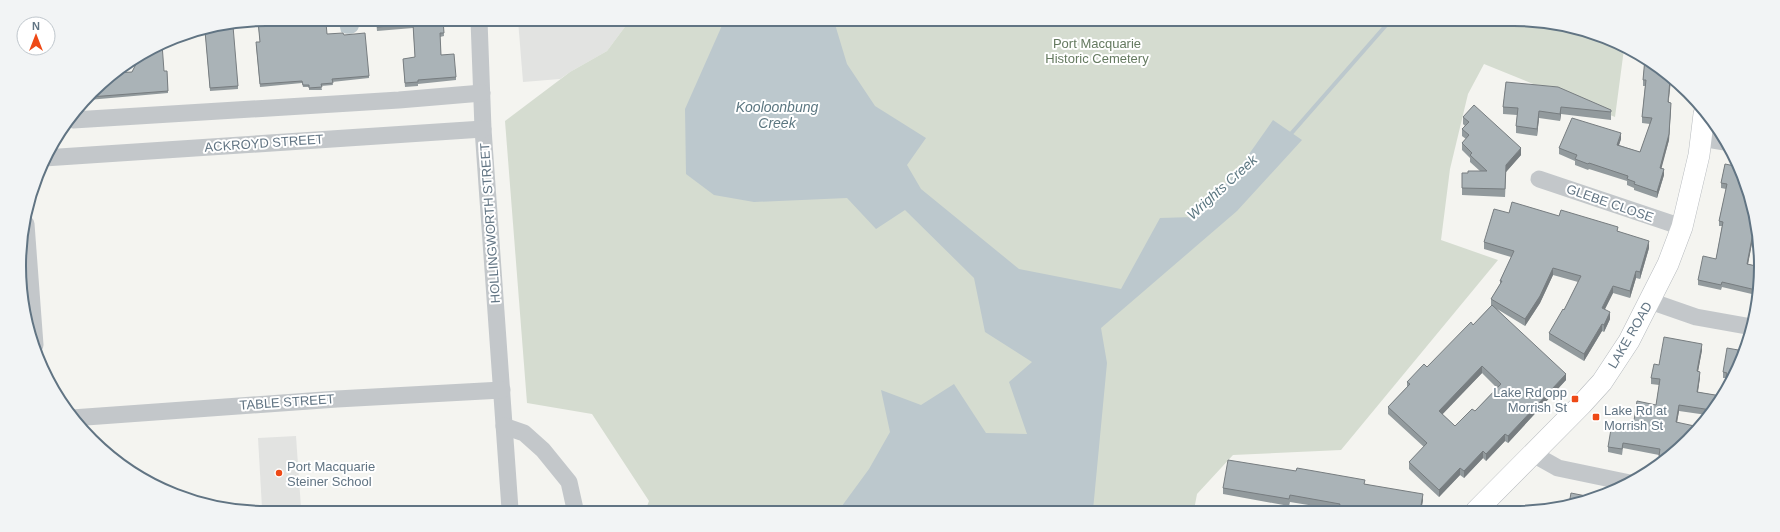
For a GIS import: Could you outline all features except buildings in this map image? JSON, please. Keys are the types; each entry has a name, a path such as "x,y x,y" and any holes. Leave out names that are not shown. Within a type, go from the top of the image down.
{"main road":[{"name":"LAKE ROAD","path":"1481,506 1602,382 1629,341 1668,264 1682,227 1702,138 1704,119"}],"street":[{"name":"HOLLINGWORTH STREET","path":"479,26 483,129 510,506"},
{"path":"76,120 368,102 482,93"},
{"name":"ACKROYD STREET","path":"52,157 483,129"},
{"path":"1702,138 1719,141"},
{"name":"GLEBE CLOSE","path":"1539,179 1682,227"},
{"path":"27,243 34,326"},
{"path":"1650,301 1696,317 1746,326"},
{"name":"TABLE STREET","path":"80,417 337,399 502,390"},
{"path":"504,426 524,433 543,450 570,482 574,506"},
{"path":"1533,454 1558,468 1620,481"}],"shaded area":[{"path":"518,26 626,26 607,51 560,79 523,82"},
{"name":"Port Macquarie Steiner School","path":"296,436 301,506 262,506 258,438"}],"green space":[{"name":"Port Macquarie Historic Cemetery","path":"626,26 1514,26 1545,28 1576,34 1606,44 1624,53 1615,117 1484,64 1468,94 1450,169 1441,240 1498,260 1341,450 1233,455 1197,494 1195,506 647,506 649,501 592,414 527,403 505,121 570,72 607,51"}],"water":[{"path":"359,26 354,33 351,34 341,32 340,27"},
{"name":"Kooloonbung Creek","path":"722,26 836,26 847,64 875,106 926,138 907,165 921,189 1019,269 1121,289 1160,218 1193,217 1235,174 1273,120 1302,140 1237,211 1101,328 1107,363 1093,506 842,506 869,469 890,432 881,390 921,405 954,384 986,433 1027,434 1009,382 1032,362 985,332 974,278 905,210 876,229 847,198 754,202 714,195 686,174 685,109"}],"waterway":[{"name":"Wrights Creek","path":"1289,136 1385,26"}],"place":[{"name":"Lake Rd opp Morrish St","path":"1575,399"},
{"name":"Lake Rd at Morrish St","path":"1596,417"},
{"name":"Port Macquarie Steiner School","path":"279,473"}]}
